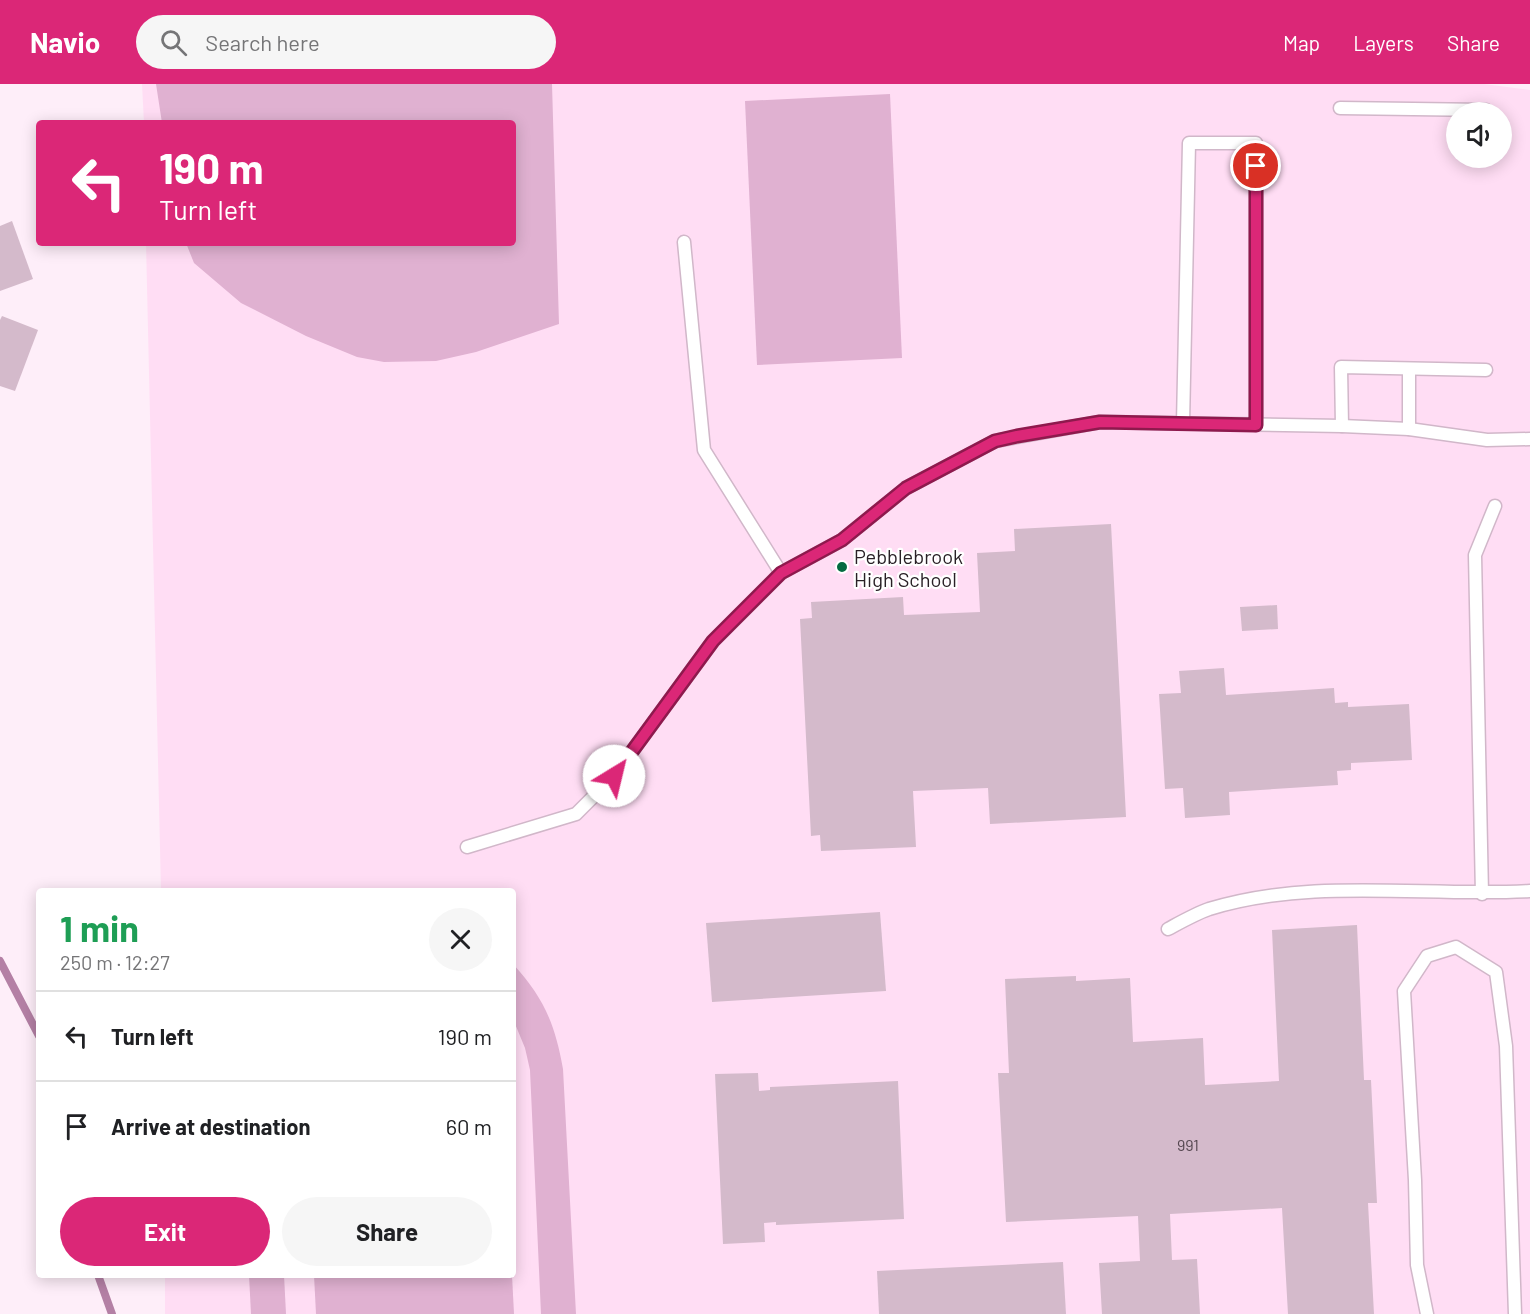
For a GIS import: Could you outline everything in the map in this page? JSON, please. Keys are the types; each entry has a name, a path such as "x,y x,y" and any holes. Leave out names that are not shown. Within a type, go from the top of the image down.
{"lane":[{"path":"1341,108 1446,109"},
{"path":"1184,423 1189,143 1256,143 1256,425"},
{"path":"684,242 704,450 781,573"},
{"path":"1342,426 1341,367 1486,370"},
{"path":"1409,369 1409,429"},
{"path":"467,847 576,814 614,776 713,641 781,573 842,540 906,488 995,441 1100,422 1342,426 1409,429 1487,440 1530,439"},
{"path":"1482,894 1475,555 1495,506"},
{"path":"1168,929 1208,910 1264,896 1333,891 1402,890 1482,894 1530,891"},
{"path":"1427,1314 1416,1265 1414,1157 1404,991 1426,956 1456,947 1496,972 1506,1046 1515,1314"}],"shaded area":[{"name":"Pebblebrook High School","path":"142,84 1484,84 1530,90 1530,1314 165,1314 165,1278 516,1278 516,888 161,888 146,246 516,246 516,120 144,120"},
{"path":"156,84 552,84 559,324 476,352 436,361 384,362 357,357 306,336 241,303 194,263 187,246 516,246 516,120 162,120"},
{"path":"890,94 902,358 757,365 745,101"},
{"path":"516,967 533,988 547,1012 563,1069 576,1314 541,1314 530,1070 525,1048 516,1026"},
{"path":"249,1278 284,1278 286,1314 251,1314"},
{"path":"314,1278 512,1278 514,1314 316,1314"}],"building":[{"path":"12,221 33,279 0,291 0,226"},
{"path":"2,316 38,330 15,391 0,386 0,320"},
{"path":"1111,524 1126,817 990,824 988,788 913,791 916,847 821,851 820,835 811,836 800,619 812,618 811,602 903,597 904,615 980,612 977,553 1015,551 1014,529"},
{"path":"1277,605 1278,629 1242,631 1240,607"},
{"path":"1224,668 1226,695 1334,688 1335,703 1348,702 1348,707 1409,704 1412,760 1351,763 1351,770 1337,771 1338,785 1229,792 1230,815 1185,818 1183,788 1165,789 1159,694 1181,693 1179,671"},
{"path":"880,912 886,991 712,1002 706,923"},
{"path":"1357,925 1364,1080 1371,1080 1377,1203 1368,1203 1374,1314 1288,1314 1282,1208 1170,1214 1172,1260 1197,1259 1200,1314 1102,1314 1099,1263 1140,1261 1138,1216 1006,1222 998,1073 1009,1073 1005,979 1076,976 1076,981 1130,978 1133,1042 1203,1038 1205,1085 1279,1081 1272,930"},
{"path":"758,1073 759,1091 770,1090 770,1087 898,1081 904,1219 776,1225 776,1222 764,1223 765,1242 723,1244 715,1074"},
{"path":"1063,1262 1066,1314 879,1314 877,1271"}],"waterway":[{"path":"0,961 36,1030"},
{"path":"99,1278 112,1314"}],"place":[{"name":"Pebblebrook High School","path":"842,567"}],"route":[{"path":"614,776 713,641 781,573 842,540 906,488 995,441 1017,436 1100,422 1256,425 1256,166"}]}
